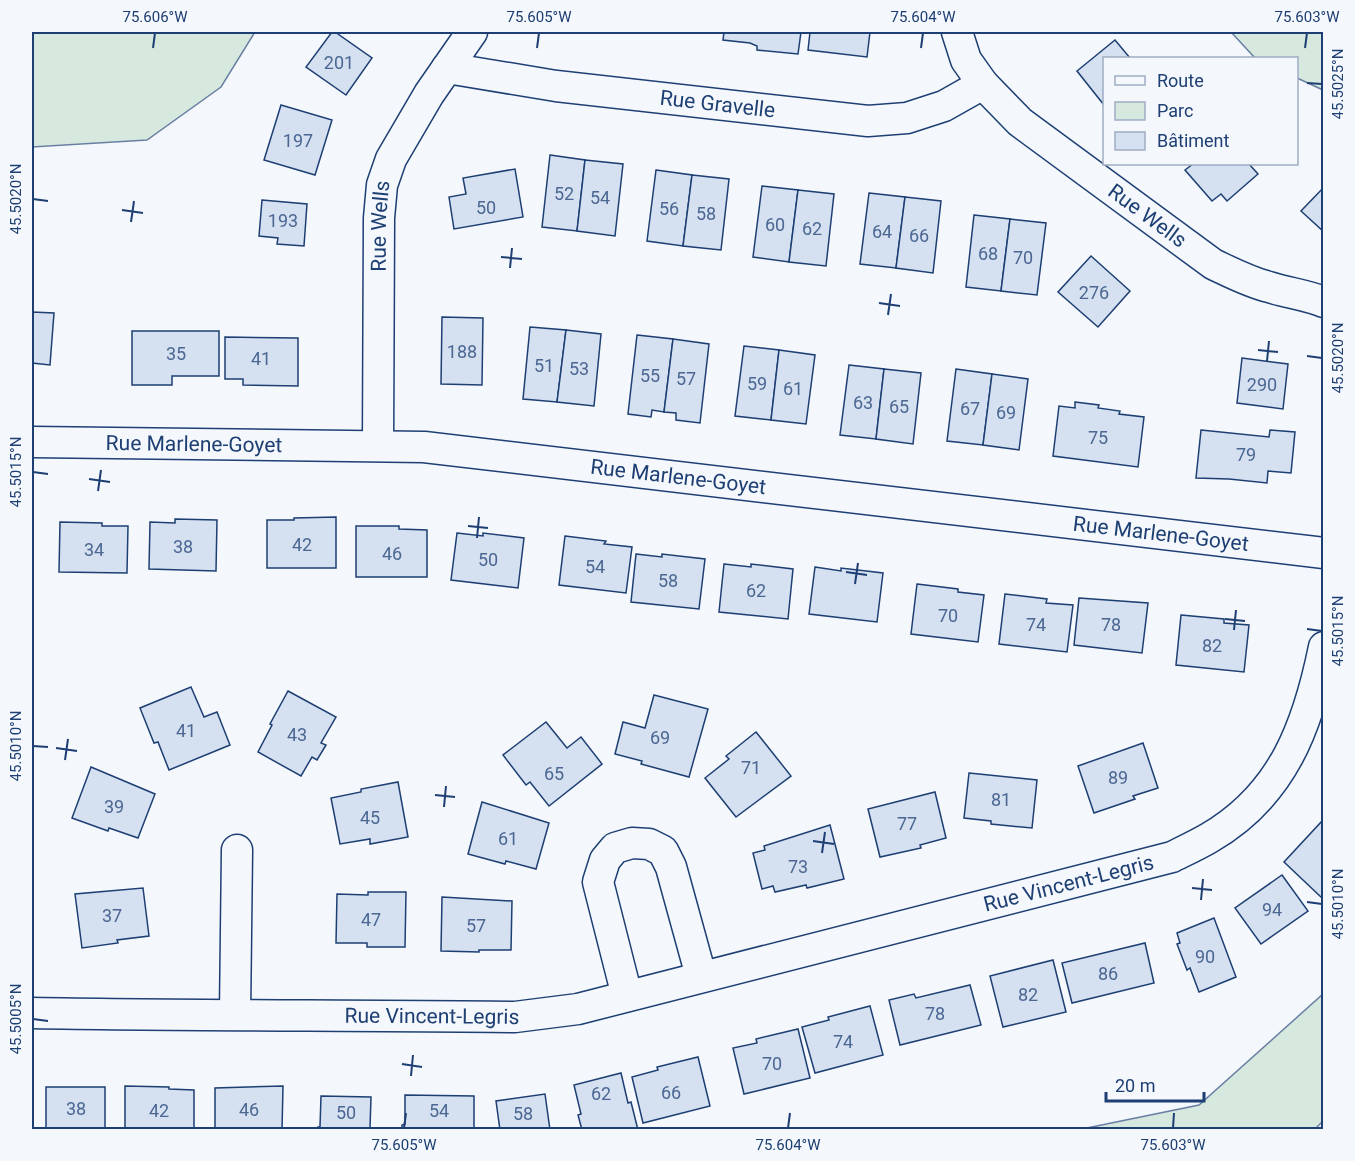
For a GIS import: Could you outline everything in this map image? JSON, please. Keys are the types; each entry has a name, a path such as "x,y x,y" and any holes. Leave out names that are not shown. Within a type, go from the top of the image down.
{"street":[{"name":"Rue Wells","path":"378,446 379,218 382,185 391,159 404,134 472,32"},
{"name":"Rue Wells","path":"957,32 966,60 983,84 1020,122 1213,264 1241,278 1271,288 1304,294 1323,302"},
{"name":"Rue Gravelle","path":"447,68 556,86 868,120 907,118 944,106 983,84"},
{"name":"Rue Marlene-Goyet","path":"32,442 378,446 436,449 1323,553"},
{"name":"Rue Vincent-Legris","path":"32,1012 515,1017 578,1009 1172,857 1210,838 1243,814 1268,788 1290,756 1305,722 1316,685 1323,646"},
{"path":"627,996 598,882 605,860 615,848 632,843 649,844 663,851 672,867 701,976"},
{"path":"235,1014 237,850"}],"green space":[{"path":"32,32 255,32 221,87 147,140 32,147"},
{"path":"1231,32 1323,32 1323,90 1298,78 1298,57 1254,57"},
{"path":"1323,994 1323,1121 1315,1129 1082,1129 1199,1105"}],"building":[{"path":"332,32 372,58 346,95 306,67"},
{"path":"724,32 801,32 798,54 757,50 757,46 750,43 723,40"},
{"path":"810,32 870,32 867,57 808,50"},
{"path":"1115,40 1129,57 1103,57 1103,104 1077,71"},
{"path":"281,105 332,120 315,175 264,160"},
{"path":"550,155 585,160 577,231 542,227"},
{"path":"585,160 623,164 615,236 577,231"},
{"path":"1192,165 1250,165 1258,174 1227,201 1221,194 1212,201 1185,170"},
{"path":"515,169 523,217 454,229 449,197 466,194 463,178"},
{"path":"656,170 692,175 683,246 647,241"},
{"path":"692,175 729,179 721,250 683,246"},
{"path":"762,186 798,190 789,262 753,257"},
{"path":"1324,187 1324,232 1301,211"},
{"path":"798,190 834,194 826,266 789,262"},
{"path":"869,193 905,197 896,268 860,264"},
{"path":"905,197 941,201 933,273 896,268"},
{"path":"262,200 307,204 304,246 277,244 278,238 259,236"},
{"path":"974,215 1010,219 1001,291 966,287"},
{"path":"1010,219 1046,223 1037,295 1001,291"},
{"path":"1091,256 1130,291 1098,327 1058,292"},
{"path":"32,312 54,313 50,365 32,363"},
{"path":"442,317 483,318 482,385 441,384"},
{"path":"530,327 566,330 557,402 523,399"},
{"path":"566,330 601,334 594,406 557,402"},
{"path":"132,331 219,331 219,376 172,376 172,385 132,385"},
{"path":"637,335 673,339 664,412 652,410 651,417 628,414"},
{"path":"225,337 298,338 298,386 243,385 243,379 225,379"},
{"path":"673,339 709,344 700,423 676,420 676,413 664,412"},
{"path":"744,346 779,350 771,420 735,416"},
{"path":"779,350 815,355 806,424 771,420"},
{"path":"1242,358 1288,364 1283,409 1237,403"},
{"path":"849,365 884,369 876,439 840,435"},
{"path":"884,369 921,373 913,444 876,439"},
{"path":"956,369 992,374 983,445 947,441"},
{"path":"992,374 1028,379 1019,450 983,445"},
{"path":"1075,402 1099,405 1098,408 1120,411 1119,414 1144,417 1138,467 1053,456 1059,406 1075,408"},
{"path":"1201,430 1269,437 1270,430 1295,432 1291,473 1268,471 1267,483 1196,478"},
{"path":"336,517 336,568 267,568 267,520"},
{"path":"175,519 217,520 216,571 149,569 150,522 175,523"},
{"path":"60,522 128,526 127,573 59,572"},
{"path":"356,526 399,526 399,529 427,530 427,577 356,577"},
{"path":"457,533 483,536 483,533 524,538 518,588 451,580"},
{"path":"565,536 632,547 626,593 559,585"},
{"path":"636,554 662,557 662,554 705,559 699,609 631,602"},
{"path":"724,564 751,567 751,564 793,569 788,619 719,612"},
{"path":"815,567 883,573 877,622 809,614"},
{"path":"917,584 984,595 978,642 911,634"},
{"path":"1005,594 1047,599 1046,603 1073,605 1067,652 999,644"},
{"path":"1079,598 1148,603 1142,653 1074,645"},
{"path":"1181,615 1224,619 1224,623 1249,625 1244,672 1176,665"},
{"path":"191,687 204,717 217,712 230,745 169,770 158,742 154,743 140,708"},
{"path":"288,691 336,717 321,743 326,745 317,760 312,757 301,776 258,752"},
{"path":"654,695 708,709 689,777 641,764 642,761 615,754 623,722 645,728"},
{"path":"546,722 567,748 581,737 602,764 549,806 530,782 526,785 503,755"},
{"path":"756,732 791,776 736,817 705,778 729,759 726,756"},
{"path":"1143,743 1158,788 1133,796 1135,799 1094,813 1078,766"},
{"path":"91,767 155,794 138,838 109,828 108,831 72,818"},
{"path":"969,773 1037,780 1032,828 991,824 991,821 964,818"},
{"path":"398,782 408,837 370,844 370,839 340,844 331,798"},
{"path":"935,792 946,838 920,845 921,848 880,857 868,809"},
{"path":"482,802 549,823 536,869 468,854"},
{"path":"1323,820 1324,896 1322,898 1284,862"},
{"path":"830,825 844,879 807,888 806,885 775,892 773,886 762,889 753,853 765,850 764,846"},
{"path":"1282,875 1308,911 1261,944 1235,908"},
{"path":"143,888 149,936 82,948 75,894"},
{"path":"368,892 406,892 405,947 367,947 367,943 336,943 337,894 368,895"},
{"path":"442,897 512,901 511,950 441,951"},
{"path":"1214,918 1236,977 1199,992 1190,968 1187,970 1177,944 1180,943 1177,933"},
{"path":"1145,943 1154,983 1072,1003 1062,963"},
{"path":"1053,960 1066,1012 1003,1027 990,976"},
{"path":"970,985 981,1025 900,1045 889,1000 914,994 916,998"},
{"path":"870,1006 883,1055 815,1073 802,1027 829,1020 828,1017"},
{"path":"798,1029 810,1078 744,1094 733,1048 757,1043 756,1039"},
{"path":"698,1057 710,1106 643,1123 632,1077 658,1070 657,1067"},
{"path":"621,1073 628,1103 631,1102 638,1130 582,1130 578,1115 581,1114 574,1085"},
{"path":"125,1086 194,1090 194,1130 125,1130"},
{"path":"283,1086 282,1130 215,1130 215,1088"},
{"path":"46,1087 105,1087 105,1130 46,1130"},
{"path":"545,1094 550,1130 500,1130 496,1101"},
{"path":"405,1095 474,1096 474,1130 402,1130 402,1125 405,1124"},
{"path":"321,1096 371,1097 370,1128 373,1130 318,1130"}]}
